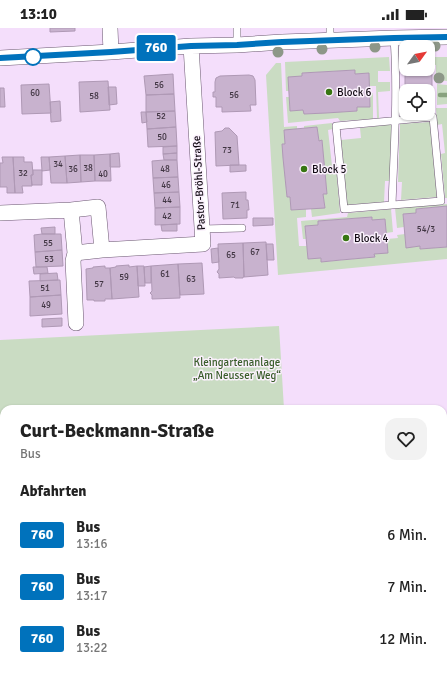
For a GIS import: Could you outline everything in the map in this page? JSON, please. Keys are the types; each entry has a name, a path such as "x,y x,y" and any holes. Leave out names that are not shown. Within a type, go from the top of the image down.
{"street":[{"path":"110,28 111,52"},
{"path":"0,58 191,46 237,45 330,34 394,38 447,37"},
{"name":"Pastor-Bröhl-Straße","path":"75,252 203,244 191,46"},
{"path":"0,213 71,210 98,207 102,250"},
{"path":"71,210 75,252 73,261 76,323"}],"lane":[{"path":"236,28 237,45"},
{"path":"392,205 395,120 394,38"},
{"path":"433,117 442,201 344,209 336,126 395,120 433,117"},
{"path":"202,229 242,228"}],"green space":[{"path":"389,57 390,71 378,71 378,82 390,82 390,91 378,92 379,118 377,118 376,86 369,86 369,73 355,74 355,70 302,73 302,76 289,91 286,91 285,62"},
{"path":"435,57 447,57 447,81 436,80"},
{"path":"276,63 281,63 284,127 297,126 297,129 284,131 285,144 282,144 287,197 290,197 291,210 306,209 306,217 297,218 299,246 307,246 308,259 321,258 322,262 375,257 374,254 387,239 398,238 397,235 405,234 406,247 420,246 420,249 447,247 447,259 278,275 266,75"},
{"path":"437,84 447,85 447,104 437,105"},
{"path":"370,93 373,93 373,119 340,121 338,118 288,123 286,97 289,97 290,111 303,110 304,114 357,111 357,107 370,107"},
{"path":"436,108 447,108 447,198 445,198 441,154 445,153 442,124 437,125"},
{"path":"430,122 437,197 401,200 402,182 398,182 400,124"},
{"path":"332,123 333,129 328,130 332,166 336,165 340,213 312,217 311,209 325,207 323,194 327,194 322,141 319,141 317,127 304,128 304,126"},
{"path":"392,124 390,181 385,181 384,202 347,205 341,140 361,138 360,128"},
{"path":"447,204 447,206 416,209 416,213 403,214 404,227 397,228 395,208"},
{"path":"391,209 393,232 386,233 385,220 372,220 371,217 318,221 318,225 305,226 306,239 303,239 301,221 347,217 348,213"},
{"name":"Kleingartenanlage „Am Neusser Weg“","path":"279,326 284,405 0,405 0,340"}],"building":[{"path":"50,28 75,28 75,31 50,32"},
{"name":"Block 6","path":"355,70 355,74 369,73 370,107 357,107 357,111 326,113 304,114 303,110 290,111 288,77 302,76 302,73"},
{"path":"173,74 174,94 146,95 144,76"},
{"path":"220,76 253,76 255,80 256,105 250,105 251,111 222,112 222,107 216,107 216,97 213,97 213,92 215,92 216,78"},
{"path":"405,76 432,76 432,84 405,84"},
{"path":"108,81 110,110 80,112 79,82"},
{"path":"49,84 51,113 22,114 21,85"},
{"path":"108,87 116,87 117,104 109,105"},
{"path":"0,88 4,88 5,107 0,107"},
{"path":"174,94 175,111 146,112 146,95"},
{"path":"60,101 61,121 51,122 50,102"},
{"path":"175,111 176,127 147,129 146,112"},
{"path":"141,112 146,112 147,122 142,123"},
{"path":"176,127 177,146 148,147 147,129"},
{"name":"Block 5","path":"317,127 319,141 322,140 327,194 323,194 325,208 291,210 290,197 287,197 283,158 282,144 285,144 284,130"},
{"path":"225,128 229,128 237,136 239,165 216,166 215,132 222,131"},
{"path":"177,146 177,153 163,154 163,147"},
{"path":"119,153 120,167 110,167 110,154"},
{"path":"177,153 177,160 164,160 163,154"},
{"path":"110,154 111,181 95,181 94,155"},
{"path":"80,155 81,182 67,183 65,156"},
{"path":"80,155 94,155 95,181 81,182"},
{"path":"65,156 67,183 51,183 49,157"},
{"path":"2,157 13,157 15,193 7,193 7,187 0,187 0,163 3,163"},
{"path":"13,157 24,157 24,162 32,162 32,186 22,186 23,193 15,193"},
{"path":"41,157 49,157 50,170 42,171"},
{"path":"177,160 178,177 153,178 152,161"},
{"path":"230,165 246,165 246,171 230,172"},
{"path":"33,170 42,170 42,185 32,185 31,175 33,175"},
{"path":"178,177 179,192 154,193 153,178"},
{"path":"179,192 180,207 155,208 154,193"},
{"path":"246,192 246,200 248,200 249,210 247,210 247,218 223,219 222,193"},
{"path":"447,206 447,247 420,249 420,246 406,248 403,214 416,213 416,209"},
{"path":"180,207 180,224 155,225 155,208"},
{"name":"Block 4","path":"372,217 372,220 385,219 388,253 374,254 375,257 321,262 321,258 308,259 305,226 318,225 318,221"},
{"path":"253,218 273,218 273,225 253,226"},
{"path":"177,224 177,231 162,231 161,225"},
{"path":"55,227 55,234 42,234 41,228"},
{"path":"61,234 62,250 35,252 34,235"},
{"path":"266,242 268,275 244,277 243,243"},
{"path":"243,243 244,277 219,278 219,274 217,272 219,269 218,244"},
{"path":"266,244 273,244 274,260 267,260"},
{"path":"218,248 219,262 212,263 211,249"},
{"path":"62,250 63,266 36,267 35,252"},
{"path":"202,263 204,294 180,295 178,264"},
{"path":"178,264 180,298 152,299 152,295 150,293 152,291 151,266"},
{"path":"129,265 129,267 137,266 139,297 112,299 110,268"},
{"path":"105,266 105,268 110,268 112,299 105,299 105,301 87,300 86,269"},
{"path":"137,266 144,266 145,286 138,286"},
{"path":"151,266 151,283 145,283 144,267"},
{"path":"33,267 47,267 48,273 34,274"},
{"path":"57,273 58,280 40,281 40,274"},
{"path":"60,280 61,295 30,297 29,281"},
{"path":"61,295 62,314 30,316 30,297"},
{"path":"62,318 62,326 42,327 42,319"}],"waterway":[{"path":"440,95 447,95"}],"bus line":[{"name":"760","path":"0,58 191,46 447,37"}],"place":[{"name":"Block 6","path":"329,92"},
{"name":"Block 5","path":"304,169"},
{"name":"Block 4","path":"346,238"}]}
